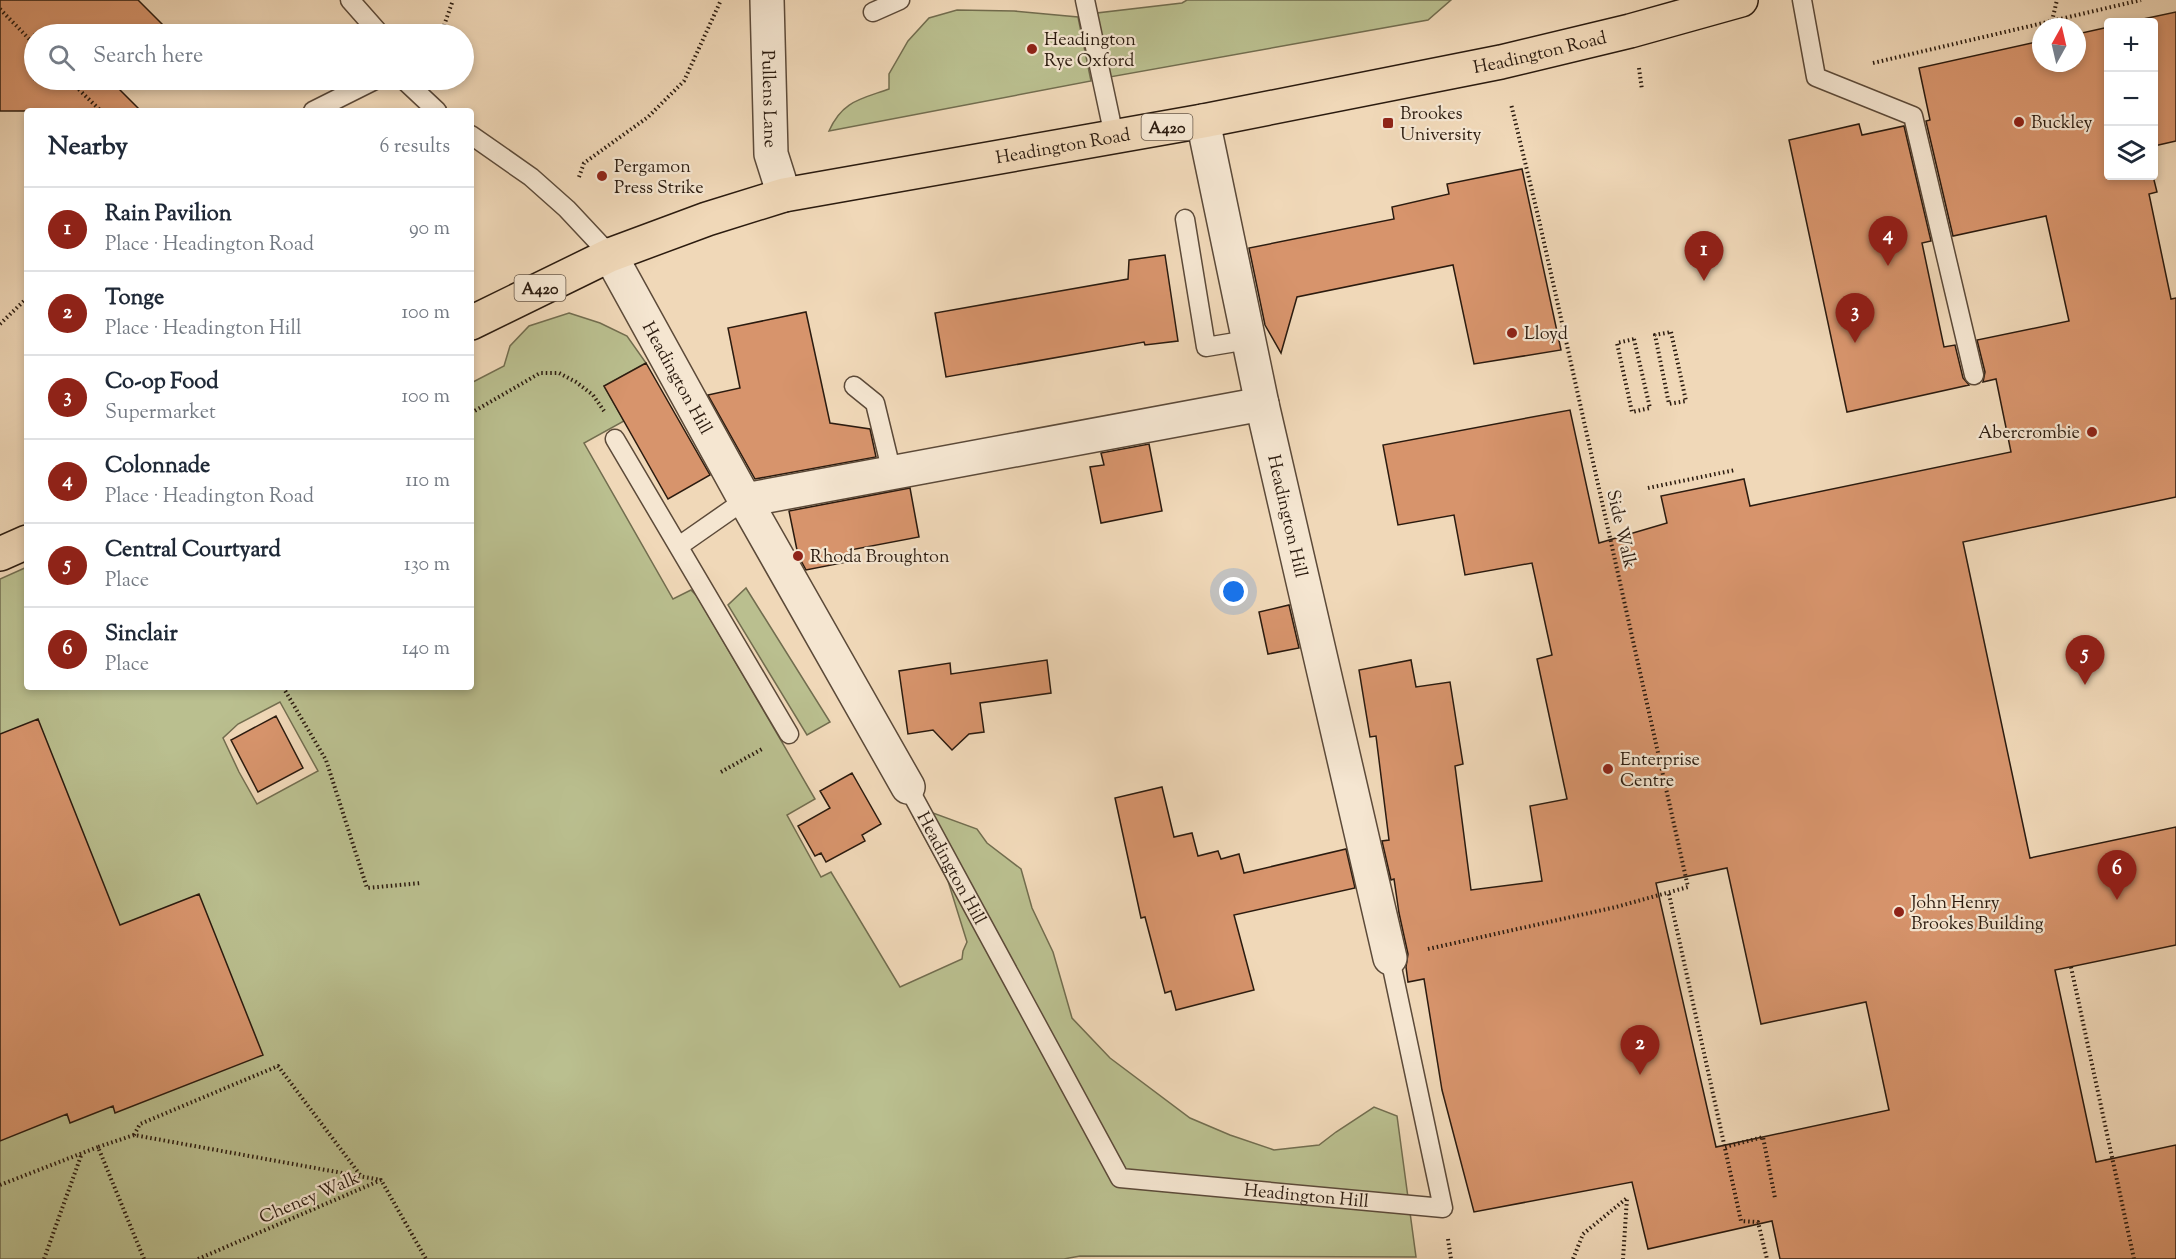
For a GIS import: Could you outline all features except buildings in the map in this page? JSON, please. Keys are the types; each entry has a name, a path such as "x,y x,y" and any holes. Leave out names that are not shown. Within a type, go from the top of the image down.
{"main road":[{"name":"Headington Road","path":"474,322 610,255 708,219 784,195 1203,121 1501,62 1630,31 1741,0"},
{"path":"0,554 24,543"}],"street":[{"name":"Pullens Lane","path":"766,0 771,154 784,195"},
{"name":"Headington Hill","path":"1203,121 1262,404 1390,958"},
{"name":"Headington Hill","path":"610,255 745,501 908,787"},
{"path":"745,501 1262,404"}],"lane":[{"path":"350,0 371,24"},
{"path":"873,12 900,0"},
{"path":"1085,0 1114,136"},
{"path":"1802,0 1816,77 1913,117 1974,375"},
{"path":"319,108 355,90"},
{"path":"415,90 434,108"},
{"path":"474,137 531,177 567,208 610,255"},
{"path":"1185,219 1206,347 1248,340"},
{"path":"854,386 875,404 892,473"},
{"path":"615,439 789,734"},
{"path":"678,546 745,501"},
{"name":"Headington Hill","path":"908,787 1120,1178 1443,1208 1390,958"}],"path":[{"path":"445,24 453,0"},
{"path":"567,208 584,163 648,117 684,81 721,0"},
{"path":"2053,18 2057,0"},
{"path":"2120,0 2125,3"},
{"path":"2064,18 2140,0"},
{"path":"0,9 24,34"},
{"path":"1816,77 2032,26"},
{"path":"1639,69 1642,90"},
{"path":"79,90 97,108"},
{"name":"Side Walk","path":"1511,104 1688,887 1669,894"},
{"path":"0,324 24,301"},
{"path":"1671,332 1686,401 1669,404 1655,335 1671,332"},
{"path":"1634,339 1650,408 1632,412 1617,343 1634,339"},
{"path":"474,411 540,373 559,372 593,395 602,407 615,439"},
{"path":"1648,488 1735,470"},
{"path":"285,690 326,760 368,888 421,883"},
{"path":"721,772 789,734"},
{"path":"1390,958 1669,894 1741,1221 1758,1222 1767,1259"},
{"path":"2071,967 2134,1259"},
{"path":"134,1135 140,1124 278,1066 361,1177"},
{"path":"0,1185 134,1135 381,1180"},
{"path":"1725,1147 1763,1137 1774,1198"},
{"path":"98,1147 144,1259"},
{"path":"44,1259 82,1153"},
{"name":"Cheney Walk","path":"198,1259 381,1180 426,1259"},
{"path":"1573,1259 1583,1234 1627,1198 1623,1259"}],"green space":[{"path":"1187,0 1451,0 1428,20 1110,77 1097,13 1182,3"},
{"path":"957,10 1014,11 1078,17 1091,81 829,131 840,113 853,102 889,89 889,74 908,41 929,18"},
{"path":"569,313 600,323 627,336 646,363 604,386 624,421 584,443 673,599 691,590 697,596 815,799 787,815 821,877 831,872 900,987 962,959 967,942 948,881 913,816 925,810 977,829 987,843 1021,869 1032,908 1053,952 1072,1018 1110,1058 1190,1118 1274,1150 1319,1145 1374,1107 1397,1116 1416,1257 0,1259 0,579 24,568 24,690 474,690 474,381 504,366 510,346 529,326","holes":["280,702 318,771 257,804 223,738 238,724"]},
{"path":"746,588 830,722 807,735 728,605"}],"place":[{"name":"Headington Rye Oxford","path":"1032,49"},
{"name":"Buckley","path":"2019,122"},
{"name":"Brookes University","path":"1388,123"},
{"name":"Pergamon Press Strike","path":"602,176"},
{"name":"Colonnade","path":"1888,266"},
{"name":"Rain Pavilion","path":"1704,281"},
{"name":"Lloyd","path":"1512,333"},
{"name":"Co-op Food","path":"1855,343"},
{"name":"Abercrombie","path":"2092,432"},
{"name":"Rhoda Broughton","path":"798,556"},
{"name":"Central Courtyard","path":"2085,685"},
{"name":"Enterprise Centre","path":"1608,769"},
{"name":"Sinclair","path":"2117,900"},
{"name":"John Henry Brookes Building","path":"1899,912"},
{"name":"Tonge","path":"1640,1075"}]}
